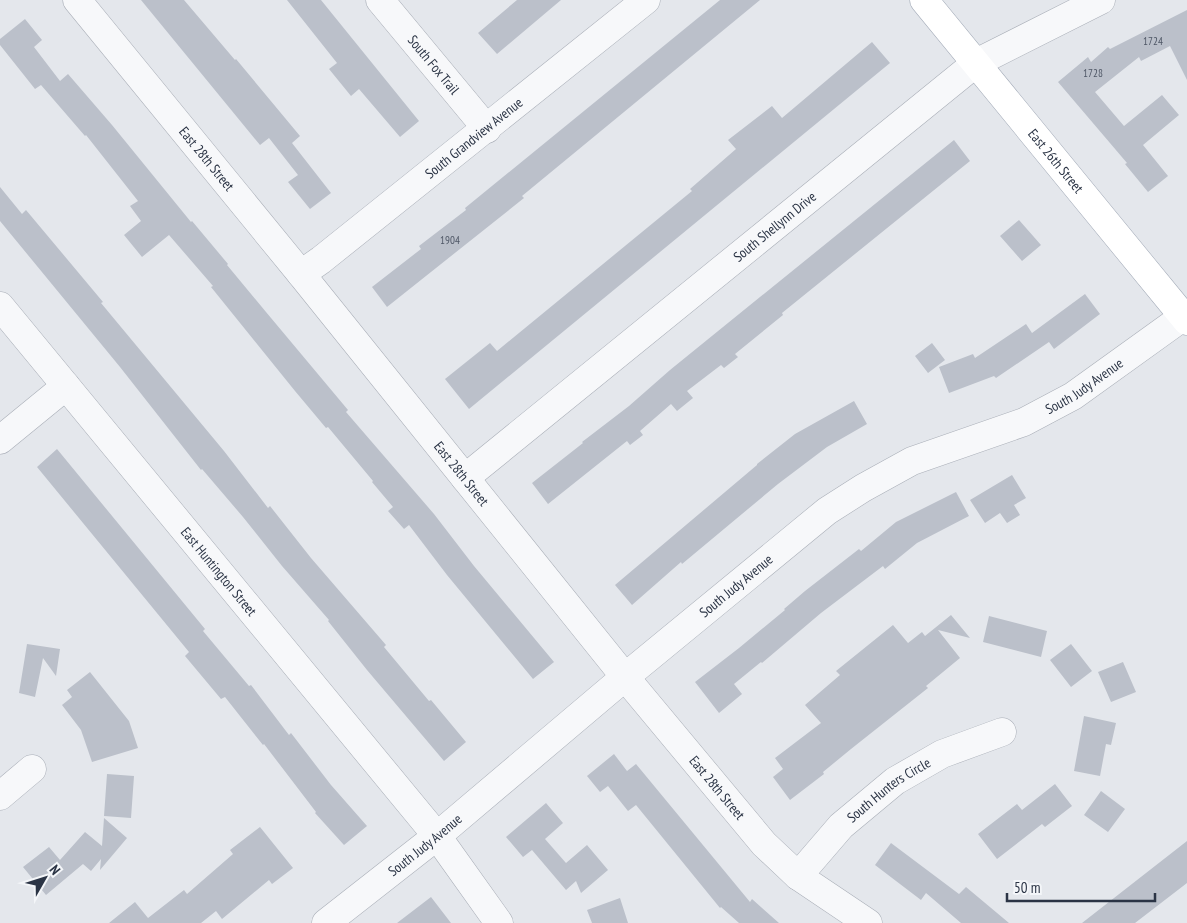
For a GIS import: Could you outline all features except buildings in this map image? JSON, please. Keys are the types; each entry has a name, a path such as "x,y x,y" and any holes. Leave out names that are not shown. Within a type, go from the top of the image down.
{"main road":[{"name":"East 26th Street","path":"924,0 1186,317"}],"street":[{"name":"East 28th Street","path":"76,0 301,274 625,678 764,844 798,876 868,923"},
{"name":"South Fox Trail","path":"380,0 487,129"},
{"name":"South Grandview Avenue","path":"301,274 487,129 646,0"},
{"name":"South Shellynn Drive","path":"465,478 976,63 1100,0"},
{"name":"East Huntington Street","path":"0,306 437,836 499,923"},
{"name":"South Judy Avenue","path":"326,923 437,836 827,511 863,488 912,461 1024,422 1073,396 1186,317"},
{"path":"0,440 66,386"},
{"name":"South Hunters Circle","path":"798,876 841,826 895,781 942,754 1002,732"},
{"path":"0,796 32,769"}]}
